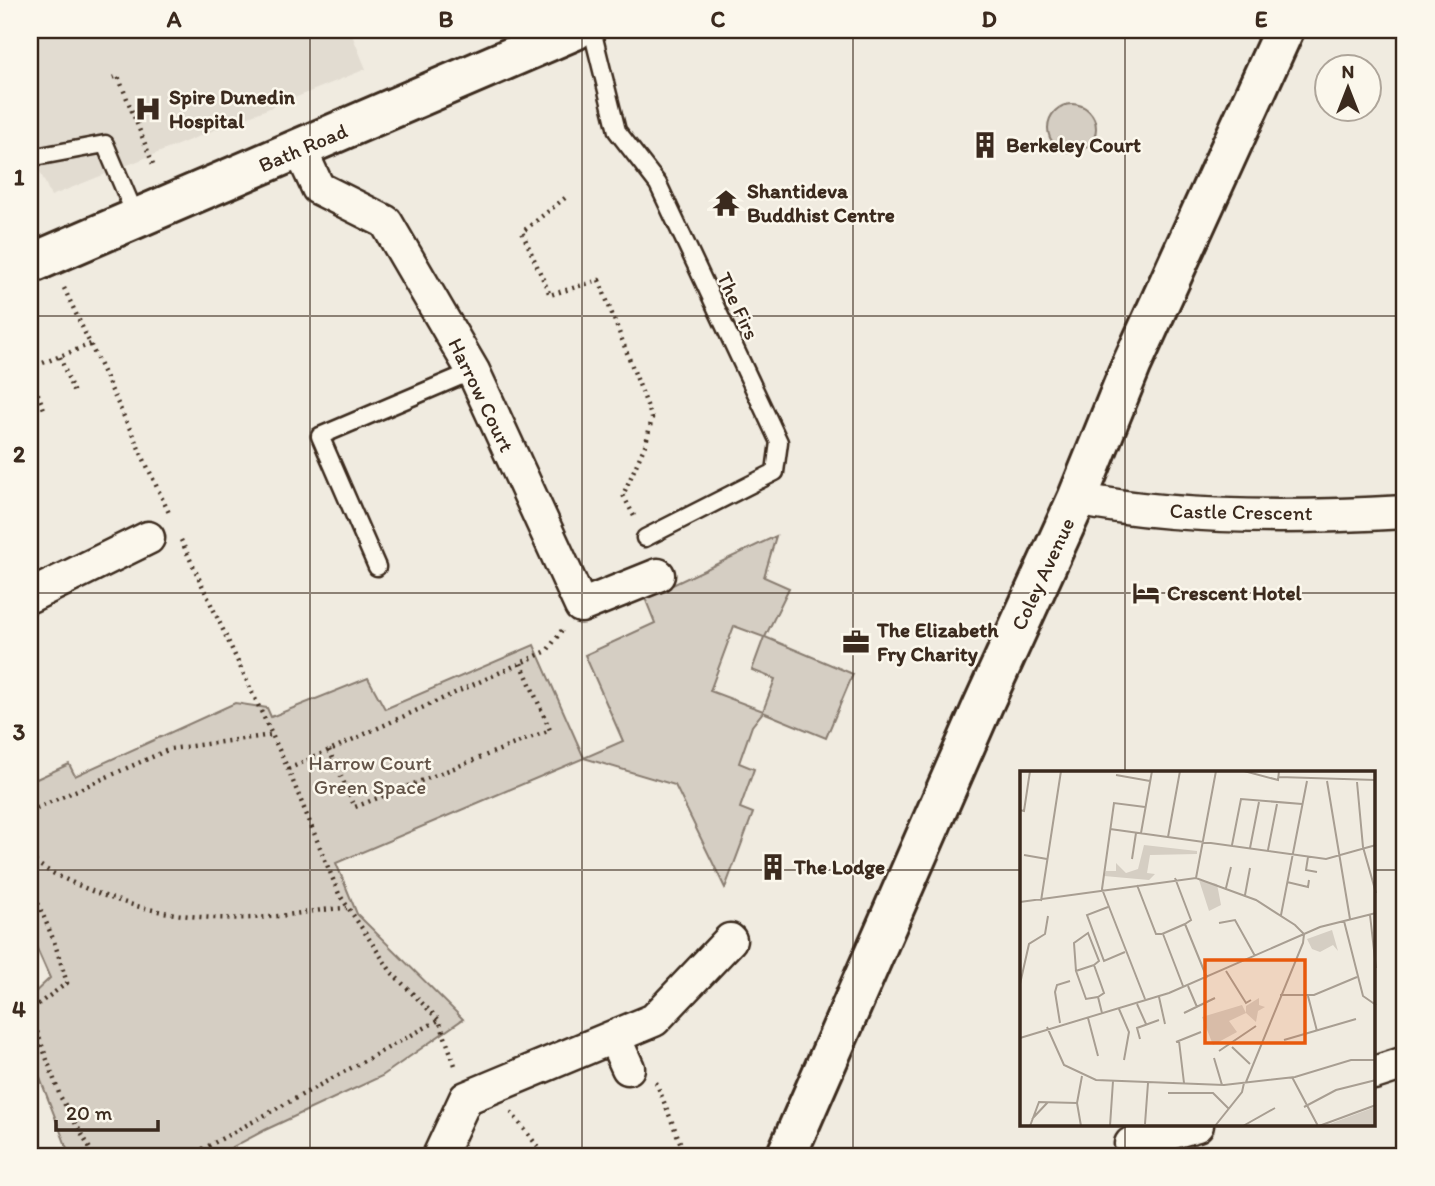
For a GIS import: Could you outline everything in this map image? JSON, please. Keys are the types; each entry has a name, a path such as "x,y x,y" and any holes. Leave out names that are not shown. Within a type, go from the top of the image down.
{"street":[{"name":"Bath Road","path":"30,264 575,30"},
{"name":"Coley Avenue","path":"786,1156 968,737 1077,499 1112,409 1283,30"},
{"name":"Harrow Court","path":"300,149 318,188 386,222 473,371 581,606"},
{"name":"Castle Crescent","path":"1077,499 1117,507 1212,513 1405,512"},
{"path":"30,596 148,538"},
{"path":"581,606 658,575"},
{"path":"439,1156 467,1098 654,1020 730,940"},
{"path":"614,1037 628,1068"},
{"path":"1376,1072 1405,1063"},
{"path":"1131,1144 1194,1126"}],"lane":[{"name":"The Firs","path":"592,30 617,131 658,184 779,442 775,472 645,537"},
{"path":"30,158 105,144 137,219"},
{"path":"377,567 320,436 473,371"}],"path":[{"path":"113,78 118,76 153,164"},
{"path":"565,198 522,232 550,295 599,280 652,418 646,443 623,495 645,537"},
{"path":"44,409 30,371 90,344"},
{"path":"60,357 75,396"},
{"path":"545,1156 509,1110 467,1098 439,1020 392,973 339,894 288,769 547,651 581,606"},
{"path":"328,750 355,807 550,730 521,663"},
{"path":"30,811 170,749 272,735"},
{"path":"30,857 66,880 118,903 150,912 205,917 253,917 348,908"},
{"path":"30,884 54,941 67,983 30,1011 60,1096 93,1156"},
{"path":"190,1156 439,1020"},
{"path":"628,1068 655,1080 682,1147 691,1156"}],"shaded area":[{"name":"Spire Dunedin Hospital","path":"30,30 350,30 366,69 51,196 30,149"}],"green space":[{"path":"1072,104 1089,111 1096,128 1089,145 1072,152 1055,145 1048,128 1055,111"},
{"path":"776,536 764,577 789,588 765,637 853,674 826,738 763,712 752,726 739,763 754,769 740,808 753,813 725,888 675,785 584,758 623,741 585,655 655,623 645,598","holes":["734,626 764,637 752,670 775,679 763,711 710,691"]},
{"name":"Harrow Court Green Space","path":"534,645 584,758 336,863 357,914 463,1019 382,1076 265,1130 216,1156 70,1156 30,1052 30,997 50,978 30,933 30,782 69,764 75,776 235,703 267,708 271,717 368,678 385,709"}],"place":[{"name":"Spire Dunedin Hospital","path":"148,109"},
{"name":"Berkeley Court","path":"985,145"},
{"name":"Shantideva Buddhist Centre","path":"726,203"},
{"name":"Crescent Hotel","path":"1146,593"},
{"name":"The Elizabeth Fry Charity","path":"856,642"},
{"name":"The Lodge","path":"773,867"}]}
